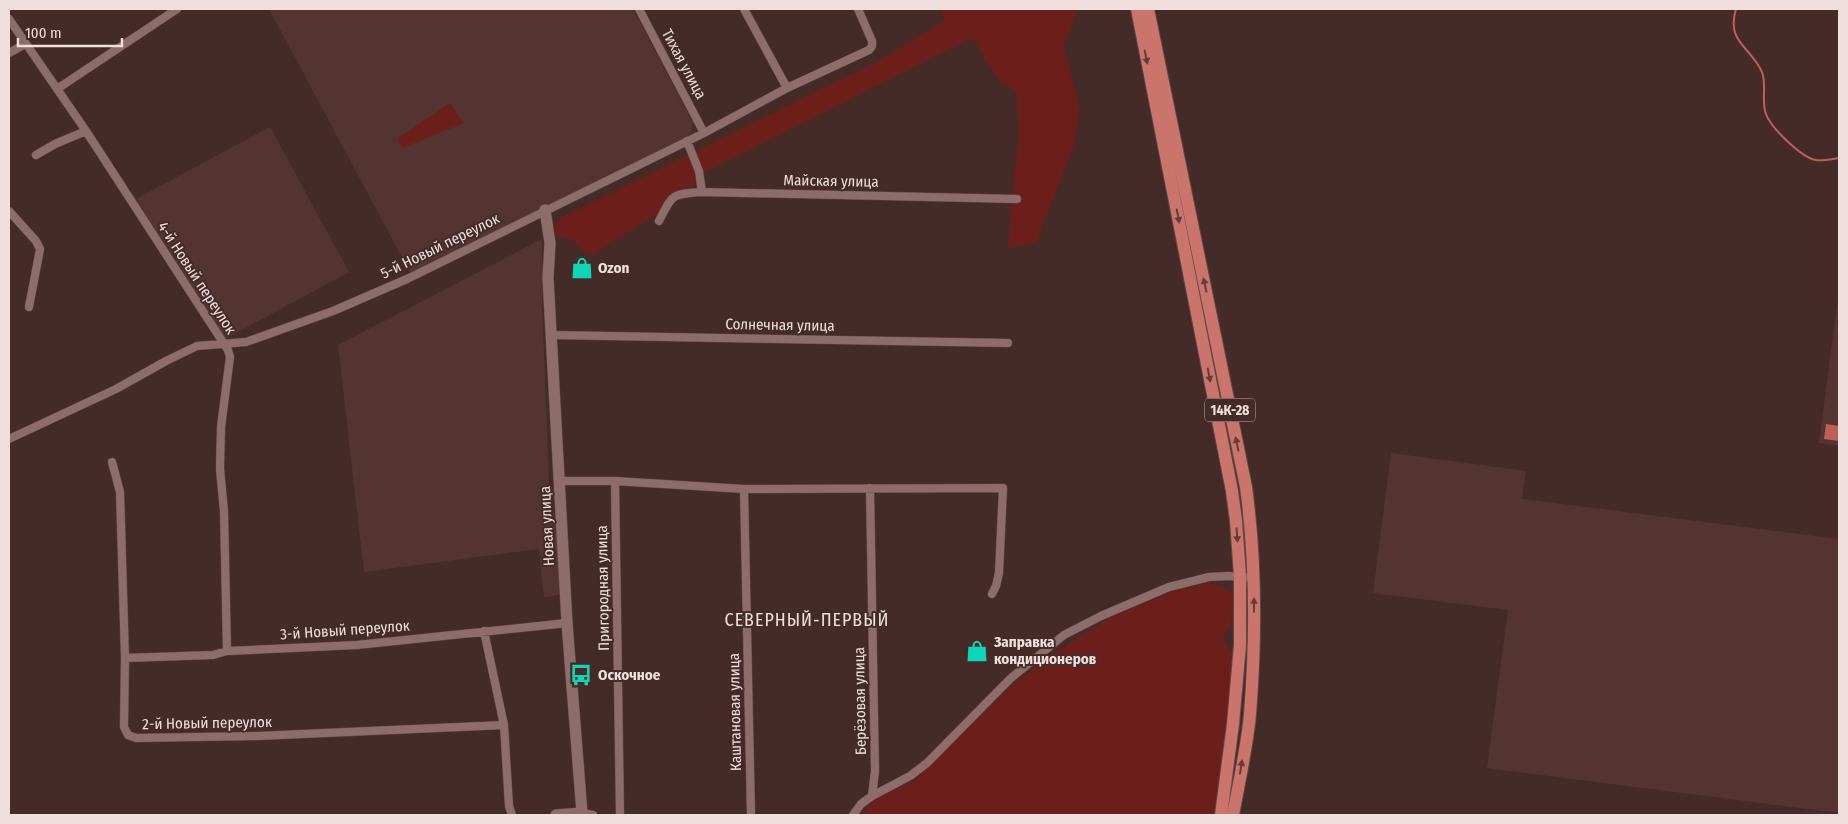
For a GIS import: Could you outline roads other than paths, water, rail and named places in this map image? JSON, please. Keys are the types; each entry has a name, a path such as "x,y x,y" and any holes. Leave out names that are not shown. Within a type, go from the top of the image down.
{"main road":[{"name":"14К-28","path":"1137,9 1232,491 1236,521 1240,576 1240,645 1221,815"},
{"name":"14К-28","path":"1148,9 1246,486 1250,519 1254,578 1250,715 1233,815"}],"street":[{"path":"57,88 177,9"},
{"name":"Тихая улица","path":"639,9 704,133"},
{"path":"744,9 787,88"},
{"name":"5-й Новый переулок","path":"9,439 116,389 197,346 246,342 333,311 408,279 704,133 787,88 869,50 872,46 872,41 858,9"},
{"name":"4-й Новый переулок","path":"9,19 86,131 223,343 230,357 221,427 220,469 224,511 227,651"},
{"path":"9,53 25,44"},
{"path":"36,155 55,144 86,131"},
{"path":"687,141 699,171 702,192"},
{"name":"Майская улица","path":"658,221 672,197 678,194 702,192 1017,199"},
{"name":"Новая улица","path":"545,210 550,243 548,278 567,623 588,814 556,815"},
{"path":"9,211 36,241 40,249 29,307"},
{"name":"Солнечная улица","path":"552,336 1008,343"},
{"name":"2-й Новый переулок","path":"112,462 120,492 125,658 124,728 125,732 131,737 258,736 504,725"},
{"path":"560,481 615,481 744,489 1003,488 999,573 992,594"},
{"name":"Пригородная улица","path":"615,481 620,815"},
{"name":"Берёзовая улица","path":"870,488 874,771 872,796"},
{"name":"Каштановая улица","path":"744,489 751,815"},
{"path":"853,815 861,804 872,796 910,776 927,763 1011,678 1064,635 1101,616 1169,587 1201,578 1240,576 1254,578"},
{"name":"3-й Новый переулок","path":"125,658 213,655 227,651 358,645 567,623"},
{"path":"484,631 504,725 509,806 512,815"}],"waterway":[{"path":"1736,9 1734,29 1737,37 1762,72 1765,109 1769,120 1788,142 1810,158 1816,160 1839,158"}],"place":[{"name":"Ozon","path":"582,268"},
{"name":"Заправка кондиционеров","path":"977,651"},
{"name":"Оскочное","path":"581,675"}],"district":[{"name":"СЕВЕРНЫЙ-ПЕРВЫЙ","path":"807,620"}]}
